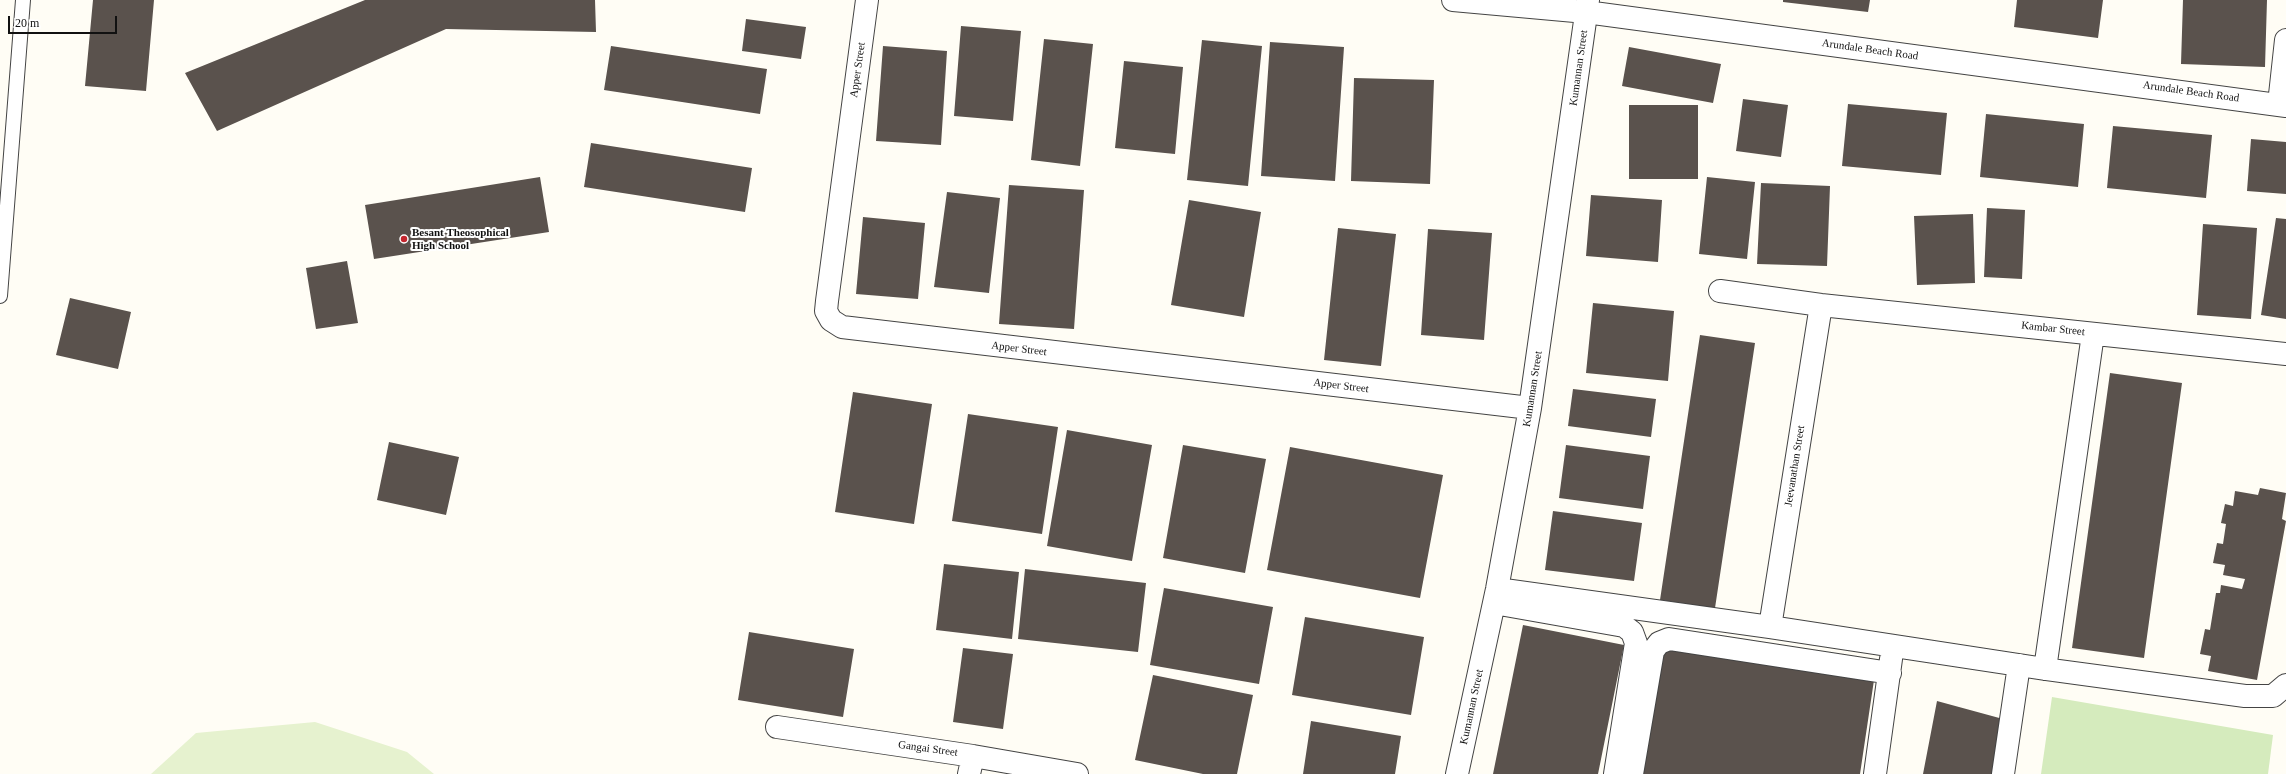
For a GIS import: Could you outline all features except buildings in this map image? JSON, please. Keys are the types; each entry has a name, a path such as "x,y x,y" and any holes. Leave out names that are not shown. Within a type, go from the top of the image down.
{"street":[{"name":"Apper Street","path":"867,0 826,311 831,320 842,327 1530,408"},
{"name":"Arundale Beach Road","path":"1453,0 1587,6 2283,105"},
{"name":"Kumannan Street","path":"1457,774 1495,596 1530,408 1587,6"},
{"path":"2283,105 2286,40"},
{"name":"Kambar Street","path":"1720,291 1821,305 2286,354"},
{"name":"Jeevanathan Street","path":"1770,627 1821,305"},
{"path":"2045,669 2093,334"},
{"path":"1495,596 1770,627 2045,669 2245,696 2279,690"},
{"path":"1495,596 1624,626 1632,632 1636,643 1615,774"},
{"path":"1632,774 1653,651 1659,643 1669,638 1890,673"},
{"path":"1875,774 1893,646"},
{"path":"2003,774 2019,665"},
{"name":"Gangai Street","path":"777,727 971,765 1077,774"}],"lane":[{"path":"0,296 23,0"}],"green space":[{"path":"2052,697 2273,735 2268,774 2041,774"},
{"path":"315,722 407,752 434,774 151,774 196,733"}],"place":[{"name":"Besant Theosophical High School","path":"404,239"}]}
